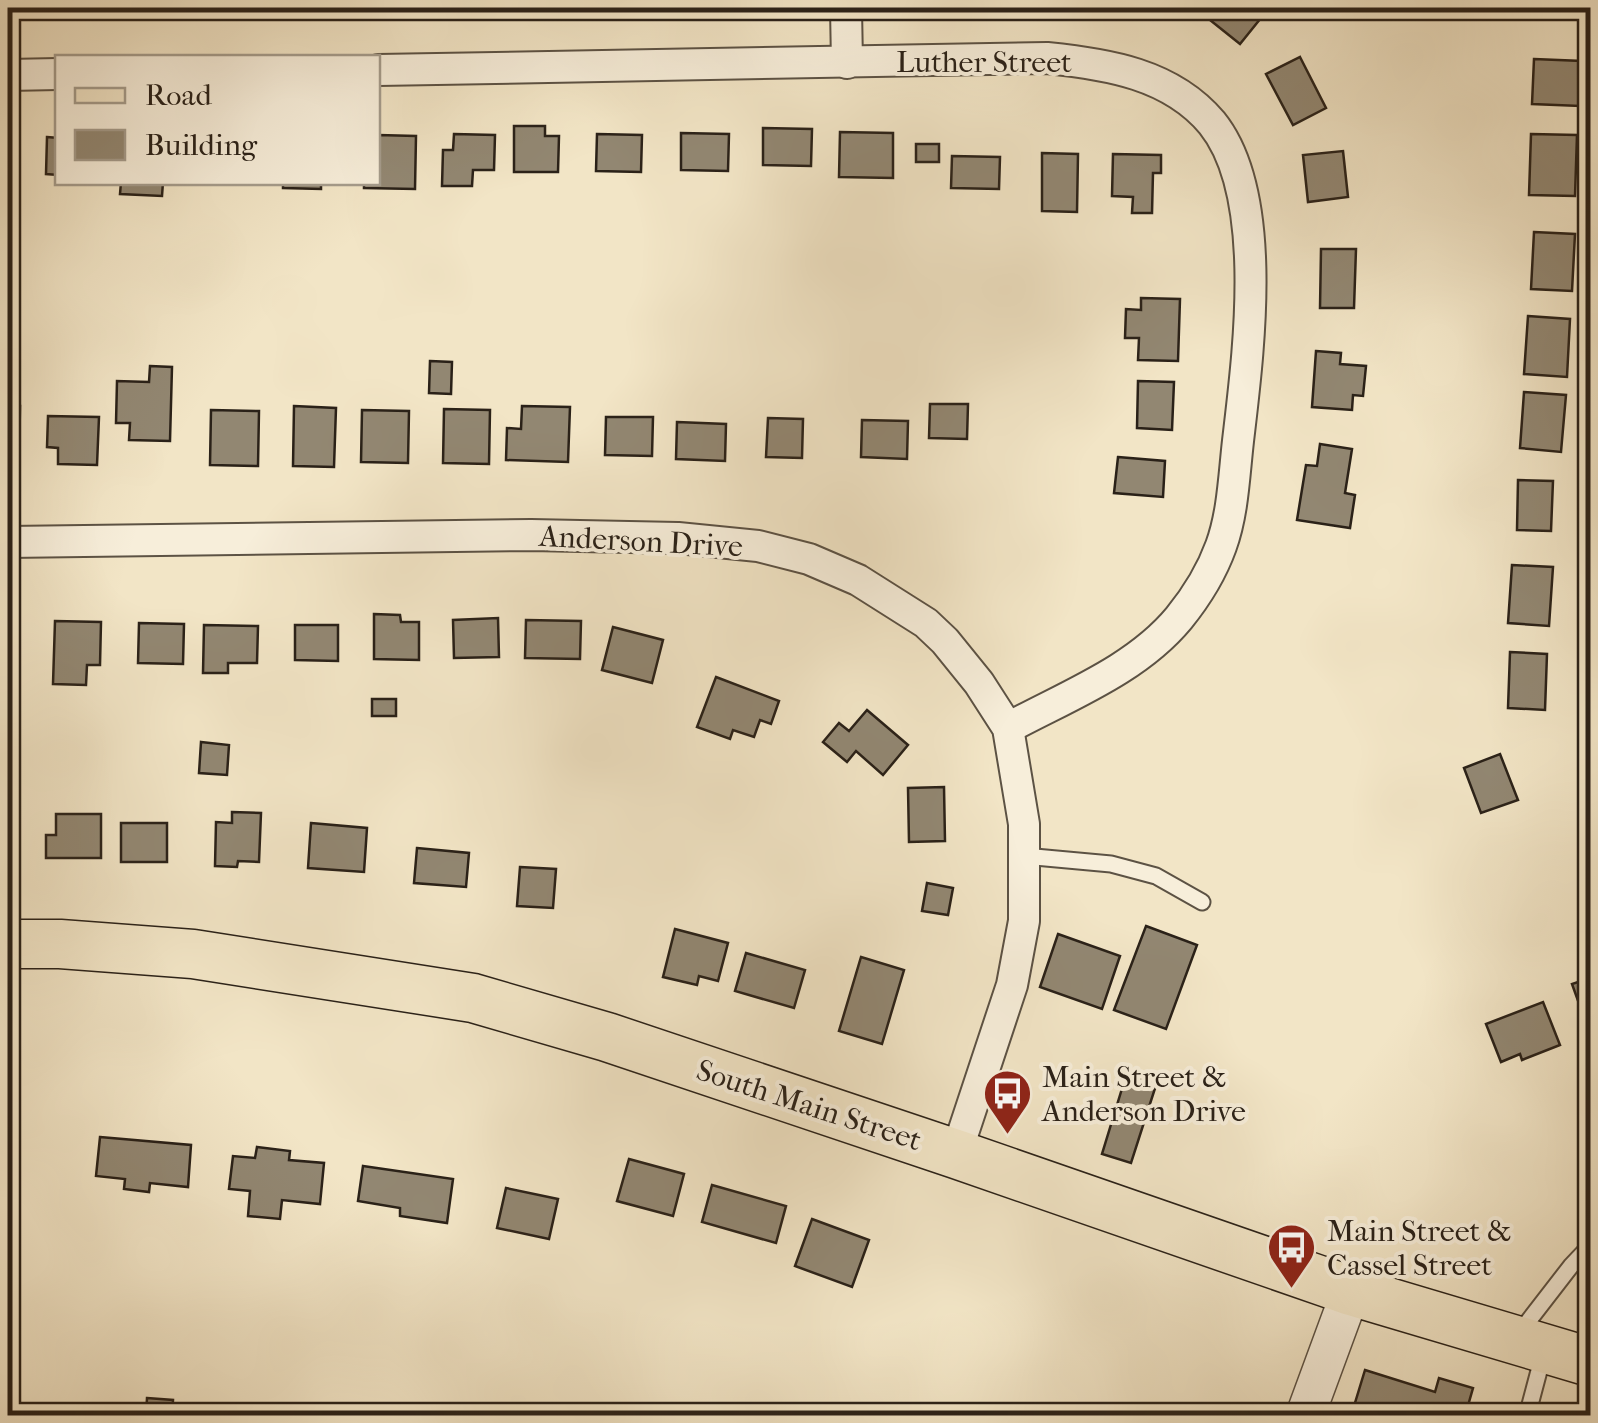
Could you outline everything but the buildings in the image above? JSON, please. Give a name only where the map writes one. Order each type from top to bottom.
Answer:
[{"type":"main road","name":"South Main Street","points":[[8,944],[194,954],[473,998],[607,1038],[956,1154],[1352,1291],[1590,1362]]},
{"type":"street","points":[[846,8],[847,64]]},
{"type":"street","name":"Luther Street","points":[[380,70],[1047,58],[1100,63],[1140,74],[1177,92],[1198,108],[1228,149],[1247,216],[1249,301],[1245,376],[1228,522],[1221,547],[1188,606],[1153,646],[1008,728]]},
{"type":"street","points":[[8,75],[55,74]]},
{"type":"street","name":"Anderson Drive","points":[[8,542],[531,535],[678,538],[758,546],[809,559],[858,580],[926,623],[979,683],[1008,728],[1024,824],[1024,921],[1012,986],[956,1154]]},
{"type":"street","points":[[1305,1416],[1352,1291]]},
{"type":"lane","points":[[1024,856],[1111,864],[1156,876],[1202,902]]},
{"type":"lane","points":[[1527,1416],[1530,1344],[1571,1266],[1590,1246]]},
{"type":"place","name":"Main Street & Anderson Drive","points":[[1007,1136]]},
{"type":"place","name":"Main Street & Cassel Street","points":[[1292,1290]]}]
